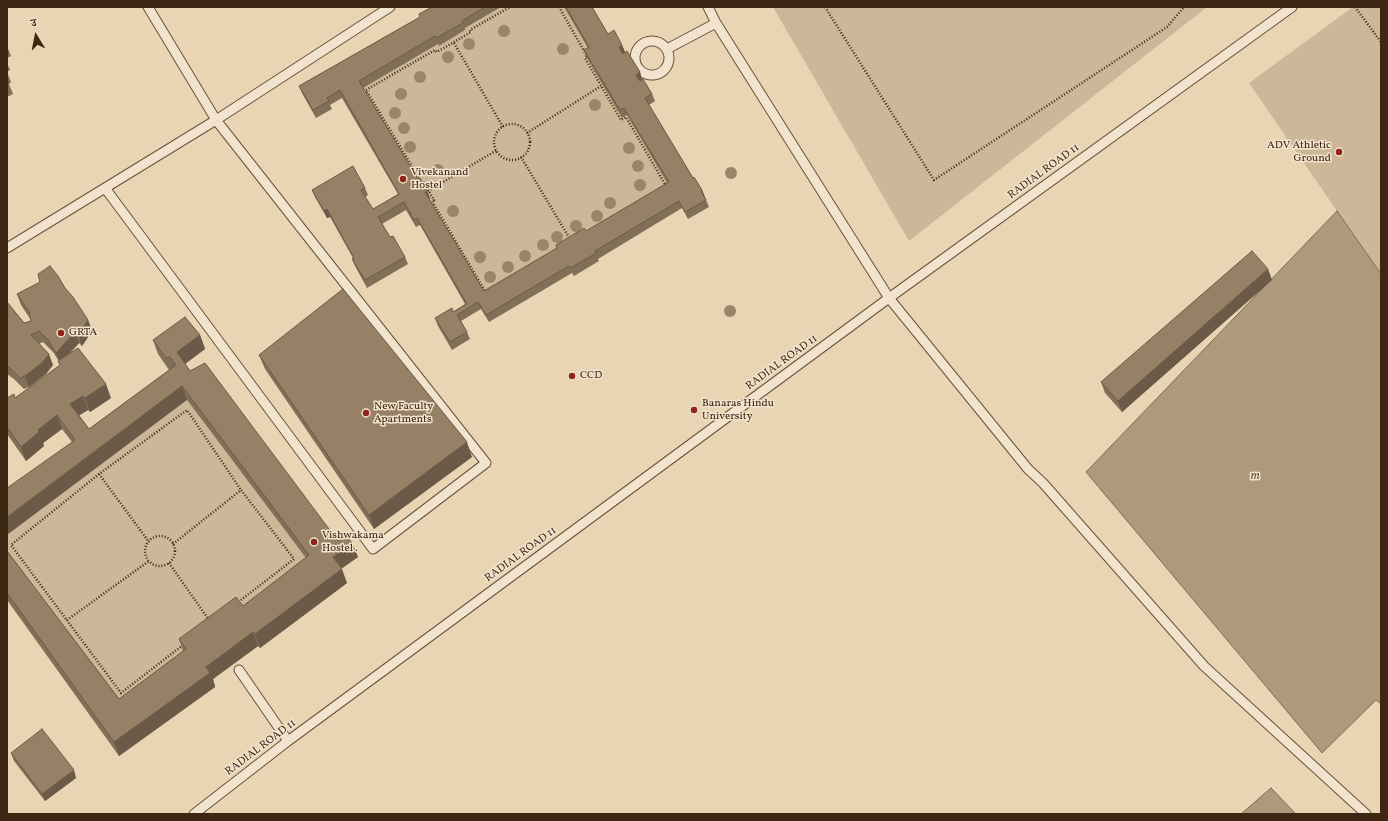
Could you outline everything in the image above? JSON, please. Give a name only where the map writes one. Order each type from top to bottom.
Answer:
[{"type":"lane","points":[[105,188],[373,549],[486,463],[216,120],[148,7]]},
{"type":"lane","points":[[7,248],[216,120],[390,7]]},
{"type":"lane","points":[[708,7],[716,23],[889,298],[1028,469],[1204,666],[1366,814]]},
{"type":"lane","name":"RADIAL ROAD 11","points":[[194,814],[288,741],[889,298],[1292,7]]},
{"type":"lane","points":[[667,49],[716,23]]},
{"type":"lane","points":[[240,670],[288,741]]},
{"type":"path","points":[[487,295],[432,201],[434,200],[423,182],[422,183],[366,90],[435,50],[437,52],[471,32],[470,30],[510,7]]},
{"type":"path","points":[[559,7],[587,56],[584,58],[621,120],[626,117],[668,189]]},
{"type":"path","points":[[825,7],[934,180],[1167,27],[1184,7]]},
{"type":"path","points":[[1355,7],[1381,42]]},
{"type":"path","points":[[454,42],[503,127]]},
{"type":"path","points":[[528,133],[601,86]]},
{"type":"path","points":[[512,124],[518,124],[528,133],[530,143],[525,154],[515,159],[503,157],[497,150],[494,143],[494,137],[497,132],[503,127],[512,124]]},
{"type":"path","points":[[428,191],[497,150]]},
{"type":"path","points":[[521,157],[572,242]]},
{"type":"path","points":[[187,641],[121,693],[11,545],[99,474],[187,410],[241,490],[294,559],[235,604]]},
{"type":"path","points":[[99,474],[149,542]]},
{"type":"path","points":[[173,544],[241,490]]},
{"type":"path","points":[[159,536],[169,540],[173,544],[175,550],[169,563],[162,566],[155,565],[149,561],[145,551],[149,542],[153,538],[159,536]]},
{"type":"path","points":[[67,620],[149,561]]},
{"type":"path","points":[[169,563],[212,623]]},
{"type":"shaded area","points":[[501,7],[564,7],[592,54],[587,58],[622,118],[627,115],[671,190],[486,298],[362,88],[465,30],[464,28]]},
{"type":"shaded area","points":[[773,7],[1207,7],[909,241]]},
{"type":"shaded area","name":"ADV Athletic Ground","points":[[1353,7],[1381,7],[1381,274],[1249,83]]},
{"type":"shaded area","points":[[187,400],[315,569],[124,713],[7,558],[7,535]]},
{"type":"water","name":"m","points":[[1337,211],[1381,274],[1381,704],[1376,700],[1322,753],[1086,472]]},
{"type":"water","points":[[1271,788],[1296,814],[1241,814]]},
{"type":"building","name":"Vivekanand Hostel","points":[[432,7],[485,7],[462,21],[463,23],[436,38],[435,36],[359,81],[418,179],[420,178],[427,191],[425,192],[484,291],[557,248],[556,245],[584,228],[586,231],[669,182],[624,108],[620,110],[584,50],[589,47],[566,7],[592,7],[608,34],[614,30],[622,45],[619,47],[623,54],[627,51],[640,72],[636,75],[640,81],[643,79],[652,94],[645,98],[693,178],[694,177],[702,190],[701,191],[706,200],[685,212],[679,201],[595,251],[596,253],[571,268],[569,266],[486,315],[478,302],[457,315],[467,332],[450,342],[435,318],[452,308],[453,312],[467,304],[417,218],[414,220],[404,202],[378,217],[390,237],[393,236],[405,257],[365,280],[352,259],[354,258],[327,209],[324,211],[312,190],[353,166],[365,188],[361,190],[373,209],[399,194],[340,90],[327,98],[329,101],[313,110],[299,86],[420,17],[419,14]]},
{"type":"building","points":[[1252,251],[1268,269],[1118,401],[1101,382]]},
{"type":"building","name":"GRTA","points":[[50,266],[88,320],[78,335],[75,332],[56,353],[49,341],[39,331],[31,335],[49,354],[42,363],[20,378],[7,366],[7,302],[24,323],[31,321],[29,312],[17,294],[40,282],[38,274]]},
{"type":"building","name":"New Faculty Apartments","points":[[343,289],[467,442],[369,515],[259,355]]},
{"type":"building","name":"Vishwakama Hostel .","points":[[185,317],[200,335],[177,352],[190,371],[205,363],[338,541],[346,535],[352,543],[333,557],[342,569],[255,634],[253,632],[206,667],[210,673],[114,742],[7,593],[7,551],[119,699],[186,649],[179,639],[236,597],[243,606],[309,555],[182,386],[7,517],[7,488],[75,440],[57,415],[38,430],[39,432],[21,447],[7,427],[7,398],[14,394],[15,398],[60,365],[58,361],[78,348],[106,384],[85,398],[83,396],[70,404],[89,429],[176,365],[170,357],[166,358],[153,340]]},
{"type":"building","points":[[42,729],[74,770],[42,794],[11,753]]},
{"type":"place","name":"ADV Athletic Ground","points":[[1339,152]]},
{"type":"place","name":"Vivekanand Hostel","points":[[403,179]]},
{"type":"place","name":"GRTA","points":[[61,333]]},
{"type":"place","name":"CCD","points":[[572,376]]},
{"type":"place","name":"Banaras Hindu University","points":[[694,410]]},
{"type":"place","name":"New Faculty Apartments","points":[[366,413]]},
{"type":"place","name":"Vishwakama Hostel .","points":[[314,542]]}]
